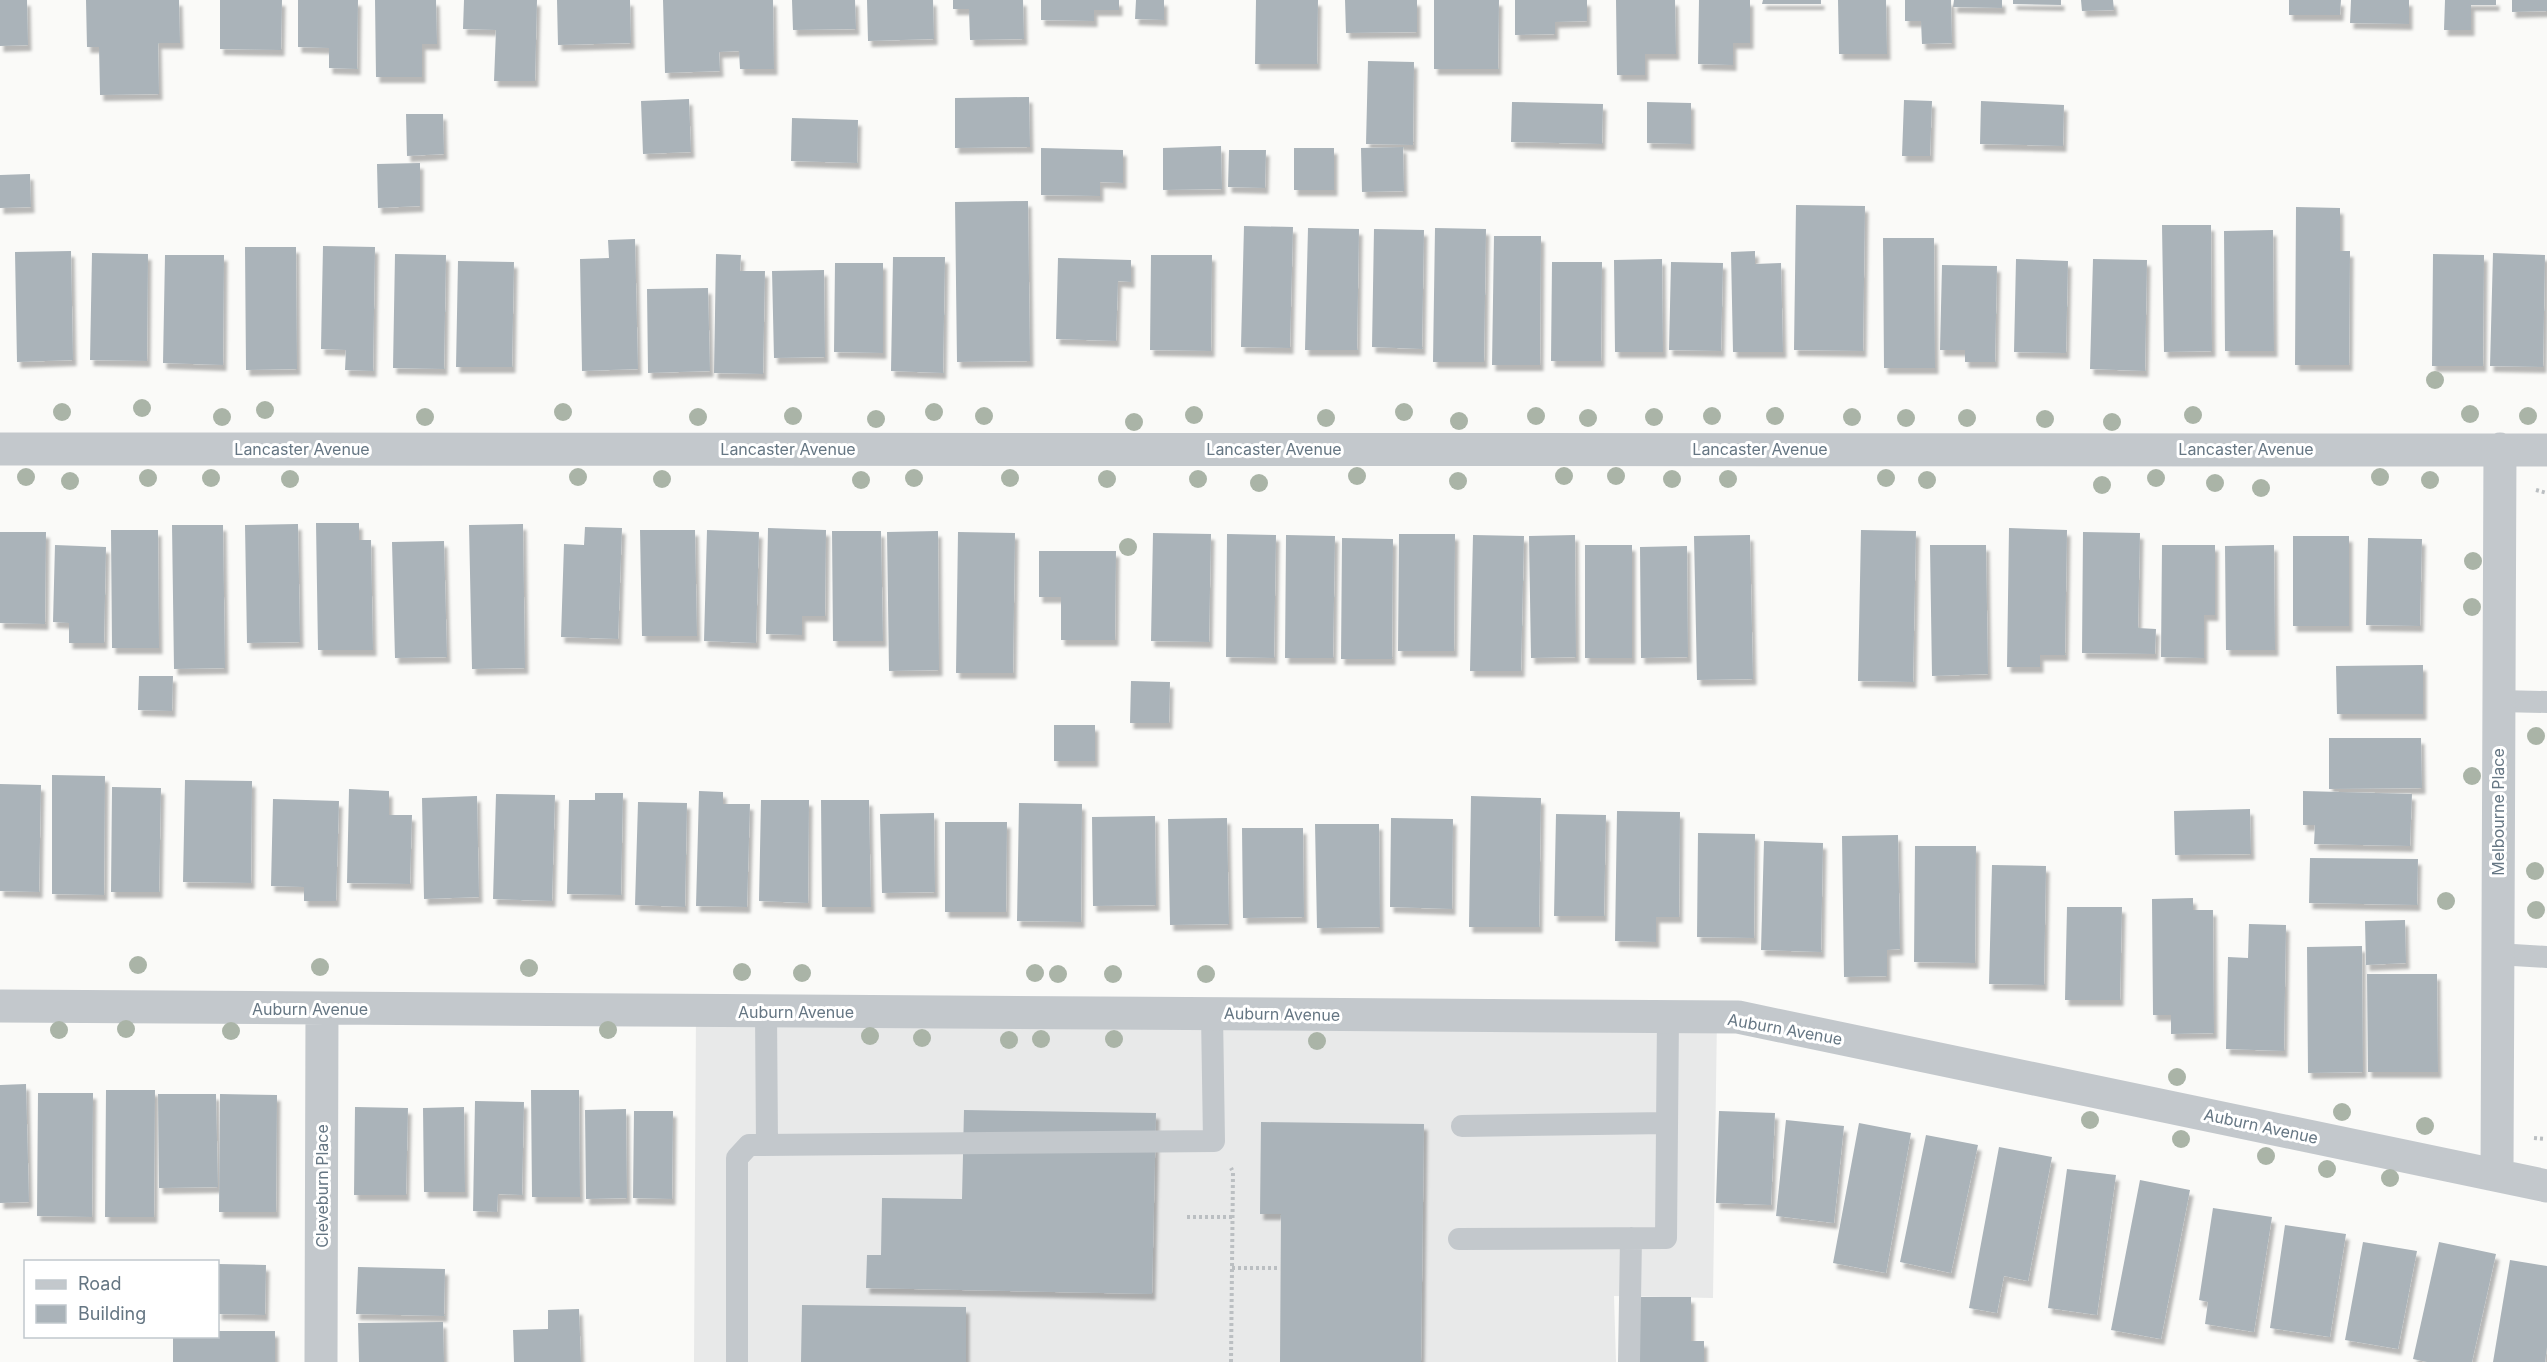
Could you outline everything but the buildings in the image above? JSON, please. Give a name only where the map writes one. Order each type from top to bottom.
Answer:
[{"type":"street","name":"Lancaster Avenue","points":[[0,449],[2547,450]]},
{"type":"street","name":"Melbourne Place","points":[[2497,1175],[2500,449]]},
{"type":"street","name":"Auburn Avenue","points":[[0,1006],[1738,1017],[2547,1186]]},
{"type":"street","name":"Cleveburn Place","points":[[321,1362],[322,1009]]},
{"type":"lane","points":[[2499,701],[2547,702]]},
{"type":"lane","points":[[2497,954],[2547,957]]},
{"type":"lane","points":[[766,1012],[767,1145]]},
{"type":"lane","points":[[737,1362],[737,1158],[749,1145],[1214,1141],[1212,1014]]},
{"type":"lane","points":[[1459,1239],[1666,1238],[1668,1017]]},
{"type":"lane","points":[[1462,1126],[1667,1123]]},
{"type":"lane","points":[[1629,1362],[1631,1238]]},
{"type":"path","points":[[2536,490],[2547,494]]},
{"type":"path","points":[[1231,1362],[1233,1172]]},
{"type":"path","points":[[1187,1217],[1233,1217]]},
{"type":"path","points":[[1232,1268],[1277,1268]]},
{"type":"shaded area","points":[[696,1011],[1717,1017],[1713,1298],[1614,1296],[1616,1362],[694,1362]]}]
